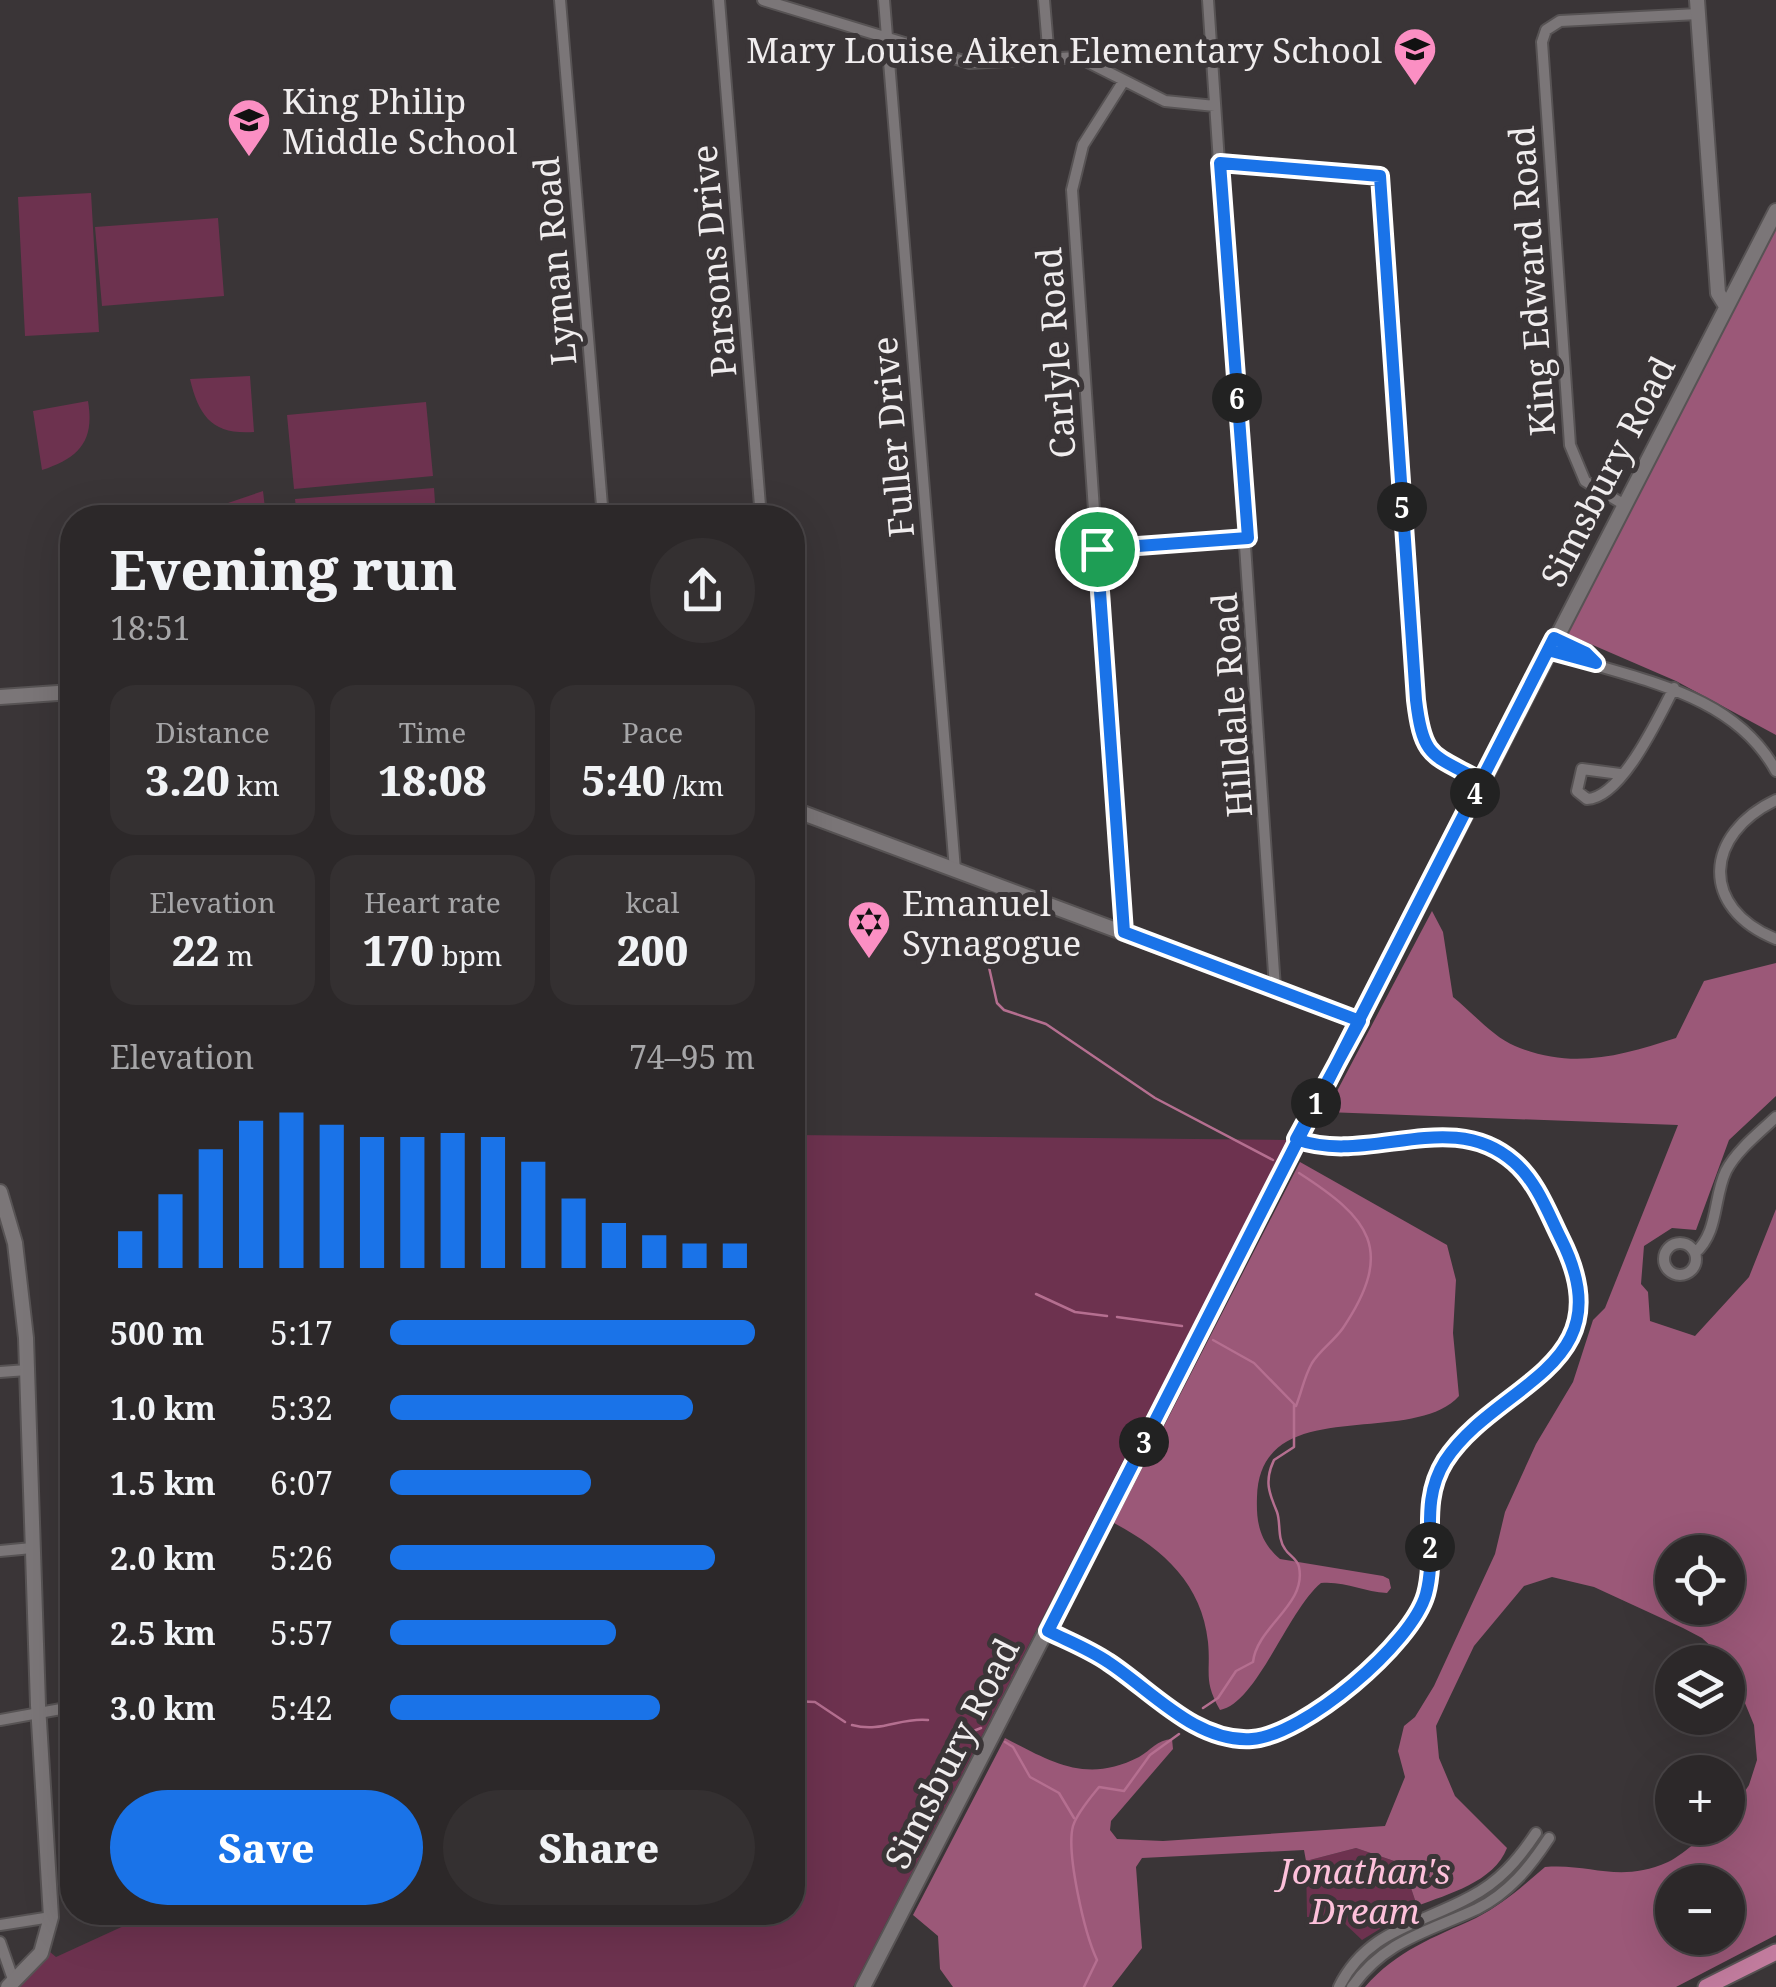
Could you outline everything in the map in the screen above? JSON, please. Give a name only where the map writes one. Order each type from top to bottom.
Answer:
[{"type":"main road","points":[[1697,7],[1718,292],[1726,306]]},
{"type":"main road","name":"Simsbury Road","points":[[863,1987],[1776,211]]},
{"type":"main road","points":[[0,697],[60,693]]},
{"type":"main road","points":[[805,814],[1360,1021]]},
{"type":"main road","points":[[1,1195],[21,1282],[38,1714],[51,1917],[41,1953],[11,1984]]},
{"type":"main road","points":[[1706,1987],[1776,1952]]},
{"type":"street","name":"Lyman Road","points":[[560,0],[602,505]]},
{"type":"street","name":"Parsons Drive","points":[[719,0],[761,505]]},
{"type":"street","points":[[764,0],[980,64],[1078,57],[1165,101],[1215,106]]},
{"type":"street","name":"Fuller Drive","points":[[884,0],[954,870]]},
{"type":"street","points":[[1044,0],[1049,59]]},
{"type":"street","name":"Hilldale Road","points":[[1208,0],[1276,988]]},
{"type":"street","name":"King Edward Road","points":[[1623,504],[1585,481],[1570,445],[1541,49],[1546,30],[1560,21],[1697,7]]},
{"type":"street","name":"Carlyle Road","points":[[1123,82],[1083,145],[1072,190],[1124,932]]},
{"type":"street","points":[[1220,163],[1380,176],[1418,720],[1426,749],[1481,781]]},
{"type":"street","points":[[1097,549],[1248,538]]},
{"type":"street","points":[[1551,644],[1674,688],[1720,713],[1753,742],[1776,772]]},
{"type":"street","points":[[1620,774],[1641,751],[1674,688]]},
{"type":"street","points":[[1776,800],[1737,826],[1725,844],[1720,866],[1722,890],[1730,911],[1756,931],[1776,939]]},
{"type":"street","points":[[1695,1254],[1707,1240],[1724,1174],[1736,1156],[1776,1117]]},
{"type":"street","points":[[1048,1631],[1096,1654],[1182,1717],[1216,1734],[1254,1739],[1295,1727],[1412,1624],[1428,1584],[1428,1515],[1446,1460],[1552,1367],[1567,1344],[1577,1301],[1574,1270],[1536,1190],[1509,1158],[1482,1143],[1449,1136],[1342,1150],[1296,1139]]},
{"type":"street","points":[[0,1372],[27,1370]]},
{"type":"street","points":[[0,1550],[32,1548]]},
{"type":"street","points":[[0,1720],[60,1710]]},
{"type":"street","points":[[1339,1987],[1352,1962],[1370,1946],[1399,1926],[1457,1904],[1492,1884],[1536,1833]]},
{"type":"street","points":[[1352,1987],[1396,1943],[1495,1898],[1528,1870],[1549,1838]]},
{"type":"street","points":[[0,1925],[51,1917]]},
{"type":"street","points":[[0,1942],[11,1984]]},
{"type":"green space","points":[[91,193],[99,332],[25,336],[18,197]]},
{"type":"green space","points":[[218,218],[224,296],[102,306],[95,227]]},
{"type":"green space","points":[[250,376],[254,432],[228,430],[210,421],[198,404],[190,379]]},
{"type":"green space","points":[[88,401],[89,427],[81,446],[65,460],[42,470],[33,411]]},
{"type":"green space","points":[[426,402],[433,476],[294,489],[287,415]]},
{"type":"green space","points":[[434,488],[435,505],[296,505],[295,499]]},
{"type":"green space","points":[[263,491],[265,505],[228,503]]},
{"type":"green space","points":[[805,1135],[1288,1140],[853,1987],[18,1987],[50,1952],[56,1957],[126,1925],[805,1925]]},
{"type":"green space","name":"Jonathan's Dream","points":[[1356,1848],[1403,1864],[1417,1906],[1362,1940],[1341,1920],[1307,1917],[1306,1861]]},
{"type":"shaded area","points":[[1776,229],[1776,735],[1676,681],[1565,633]]},
{"type":"shaded area","points":[[1432,911],[1443,932],[1453,997],[1507,1042],[1556,1057],[1615,1055],[1676,1038],[1704,981],[1776,963],[1776,1096],[1729,1140],[1696,1230],[1672,1228],[1644,1246],[1641,1284],[1648,1292],[1650,1321],[1695,1336],[1749,1277],[1776,1209],[1776,1935],[1745,1951],[1745,1865],[1659,1865],[1693,1845],[1745,1845],[1745,1791],[1757,1760],[1754,1725],[1745,1703],[1745,1645],[1710,1645],[1676,1625],[1745,1625],[1745,1535],[1655,1535],[1655,1615],[1594,1587],[1552,1577],[1524,1586],[1474,1646],[1436,1726],[1439,1758],[1455,1796],[1507,1848],[1501,1860],[1481,1878],[1417,1906],[1403,1864],[1356,1848],[1306,1861],[1304,1850],[1142,1858],[1136,1867],[1142,1948],[1112,1987],[953,1987],[940,1969],[938,1936],[913,1915],[1005,1738],[1054,1762],[1086,1769],[1120,1765],[1172,1739],[1173,1749],[1111,1821],[1110,1830],[1117,1839],[1163,1841],[1385,1826],[1405,1777],[1398,1751],[1404,1726],[1415,1717],[1434,1686],[1495,1554],[1505,1512],[1536,1444],[1573,1382],[1593,1320],[1605,1308],[1678,1125],[1326,1112]]},
{"type":"shaded area","points":[[1300,1162],[1447,1245],[1456,1280],[1453,1333],[1459,1396],[1437,1411],[1408,1419],[1310,1432],[1283,1444],[1265,1464],[1257,1515],[1273,1553],[1280,1559],[1383,1576],[1389,1579],[1391,1588],[1387,1593],[1321,1583],[1296,1613],[1247,1691],[1234,1704],[1220,1710],[1210,1684],[1204,1621],[1189,1586],[1149,1544],[1114,1523]]},
{"type":"shaded area","points":[[1655,1866],[1655,1955],[1738,1955],[1676,1987],[1365,1987],[1403,1954],[1486,1913],[1545,1867],[1619,1872]]},
{"type":"waterway","points":[[984,945],[997,1003],[1004,1010],[1046,1024],[1155,1098],[1273,1160]]},
{"type":"waterway","points":[[1296,1406],[1312,1363],[1343,1328],[1359,1301],[1371,1256],[1358,1221],[1299,1173]]},
{"type":"waterway","points":[[1036,1294],[1075,1312],[1107,1316]]},
{"type":"waterway","points":[[1117,1317],[1182,1326]]},
{"type":"waterway","points":[[1203,1708],[1218,1698],[1236,1671],[1253,1662],[1256,1649],[1296,1593],[1299,1581],[1298,1564],[1281,1540],[1268,1481],[1274,1460],[1294,1447],[1294,1404],[1254,1363],[1213,1340]]},
{"type":"waterway","points":[[805,1702],[815,1702],[845,1722]]},
{"type":"waterway","points":[[852,1725],[873,1727],[928,1720]]},
{"type":"waterway","points":[[961,1736],[981,1728]]},
{"type":"waterway","points":[[1084,1987],[1097,1960],[1078,1892],[1072,1854],[1073,1826],[1099,1787],[1124,1791],[1150,1755],[1179,1734]]},
{"type":"waterway","points":[[1005,1742],[1013,1747],[1030,1777],[1059,1793],[1074,1818]]},
{"type":"place","name":"Mary Louise Aiken Elementary School","points":[[1415,87]]},
{"type":"place","name":"King Philip Middle School","points":[[249,158]]},
{"type":"place","name":"Emanuel Synagogue","points":[[869,960]]},
{"type":"route","points":[[1097,549],[1124,932],[1360,1021],[1296,1139],[1342,1150],[1449,1136],[1496,1149],[1518,1166],[1536,1190],[1571,1259],[1577,1286],[1575,1317],[1561,1356],[1446,1460],[1434,1485],[1428,1515],[1428,1584],[1412,1624],[1306,1720],[1254,1739],[1216,1734],[1192,1724],[1096,1654],[1048,1631],[1296,1139],[1360,1021],[1548,650],[1584,663],[1596,663],[1586,653],[1554,638],[1481,781],[1436,757],[1423,743],[1416,700],[1380,176],[1220,163],[1248,538],[1097,549]]}]
